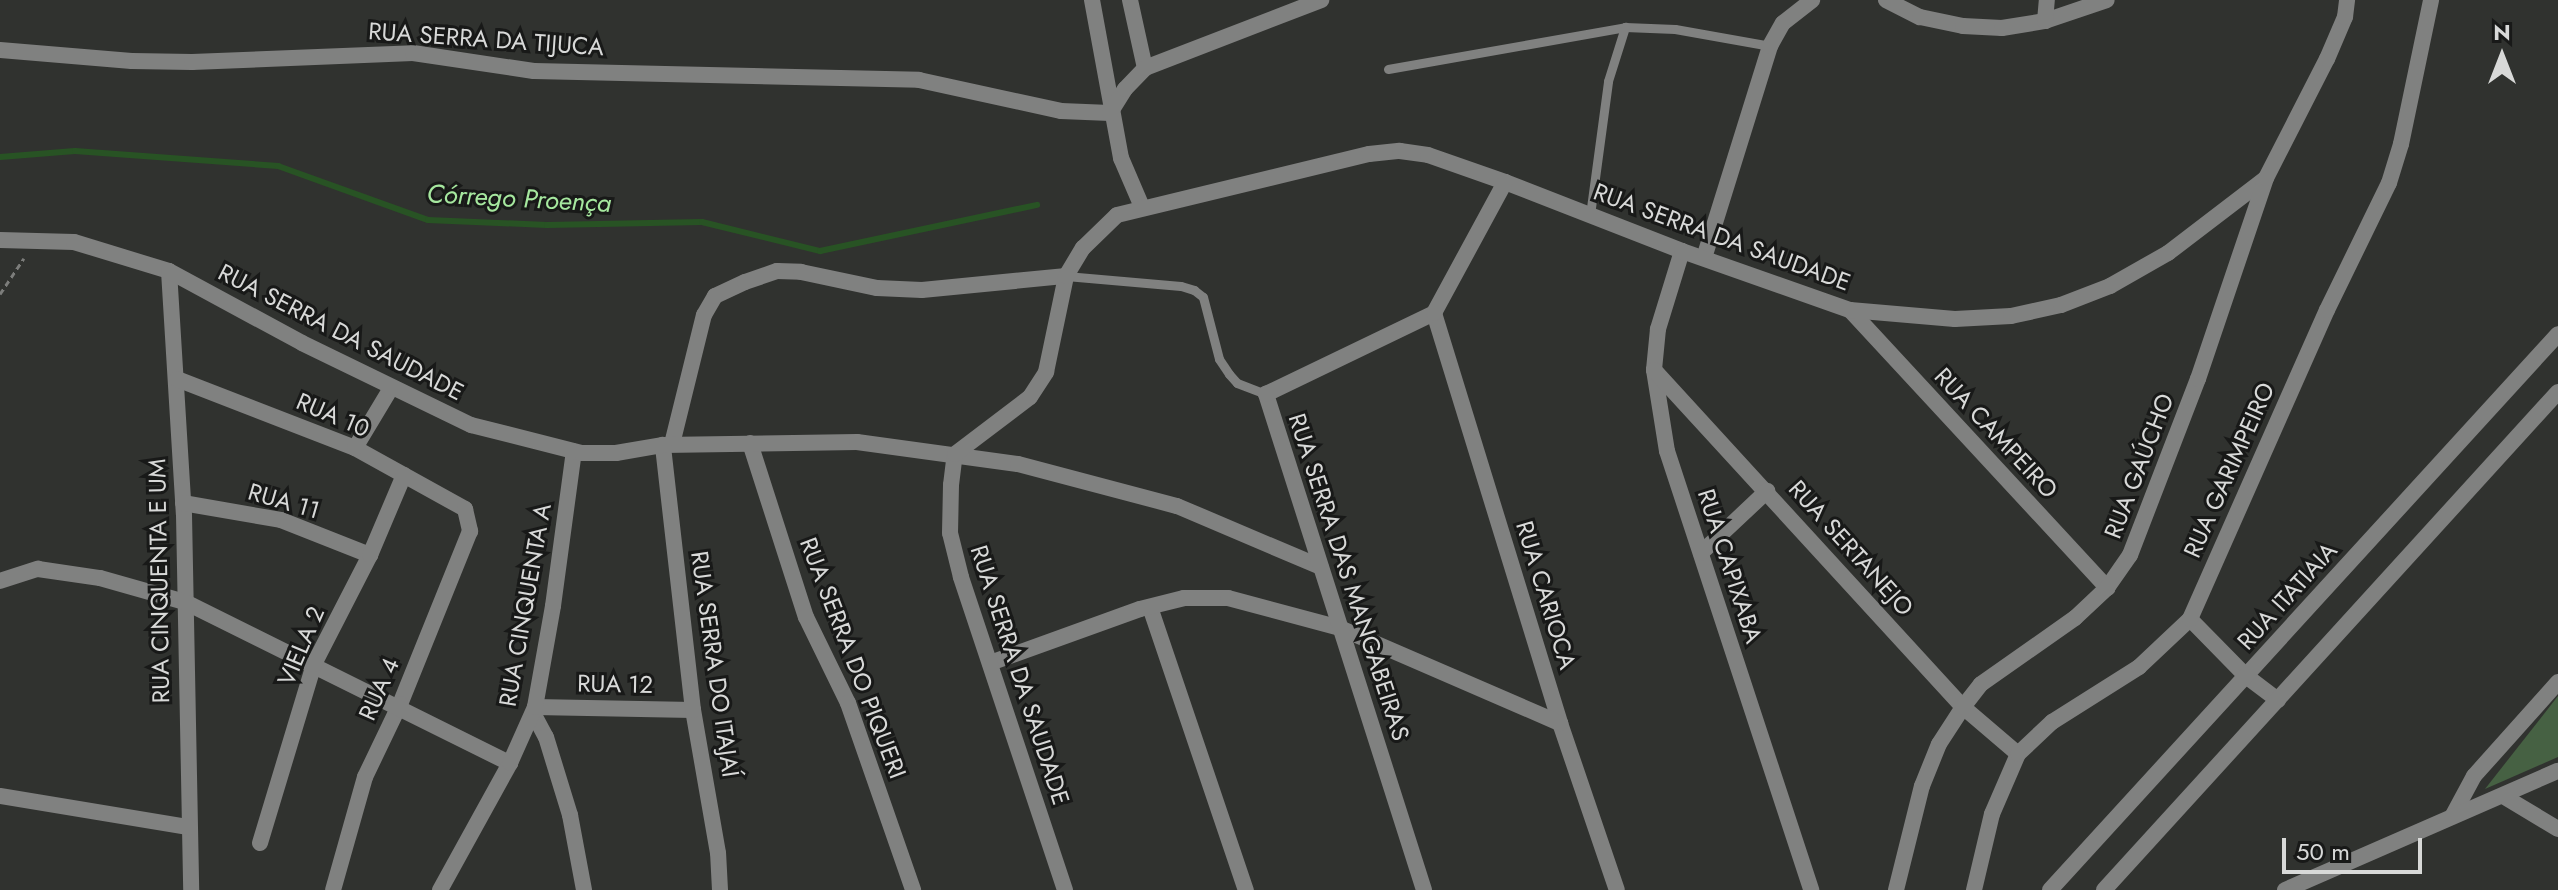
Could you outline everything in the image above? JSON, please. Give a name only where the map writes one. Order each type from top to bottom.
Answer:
[{"type":"street","points":[[955,454],[974,436],[1013,412],[1038,385],[1046,372],[1066,276],[1083,248],[1117,215],[1142,207],[1121,158],[1110,113],[1092,0]]},
{"type":"street","points":[[1130,0],[1145,68]]},
{"type":"street","points":[[1110,113],[1125,89],[1145,68],[1321,0]]},
{"type":"street","points":[[1704,258],[1770,46],[1783,23],[1798,8],[1812,0]]},
{"type":"street","points":[[1886,0],[1920,17],[1963,26],[2002,28],[2045,21],[2107,0]]},
{"type":"street","points":[[2045,21],[2047,0]]},
{"type":"street","name":"RUA GAÚCHO","points":[[1896,890],[1922,786],[1939,744],[1963,707],[1981,684],[2075,618],[2107,588],[2130,555],[2193,394],[2266,178],[2327,59],[2345,17],[2347,0]]},
{"type":"street","name":"RUA GARIMPEIRO","points":[[1974,890],[1992,814],[2018,754],[2052,722],[2139,667],[2190,619],[2327,310],[2389,183],[2401,144],[2431,0]]},
{"type":"street","name":"RUA SERRA DA TIJUCA","points":[[0,50],[132,61],[192,62],[413,53],[534,71],[919,80],[1061,111],[1110,113]]},
{"type":"street","name":"RUA SERRA DA SAUDADE","points":[[1142,207],[1369,154],[1400,151],[1428,155],[1505,182],[1682,251],[1850,310],[1955,319],[2011,316],[2061,305],[2110,286],[2168,253],[2266,178]]},
{"type":"street","points":[[1266,394],[1434,313],[1505,182]]},
{"type":"street","name":"RUA SERRA DA SAUDADE","points":[[0,240],[74,242],[169,271],[391,388],[471,425],[574,451],[616,453],[668,444],[857,442],[955,454],[1018,464],[1177,506],[1321,567]]},
{"type":"street","name":"RUA CAPIXABA","points":[[1682,251],[1658,329],[1654,370],[1667,451],[1811,890]]},
{"type":"street","name":"RUA CINQUENTA E UM","points":[[169,271],[183,503],[191,890]]},
{"type":"street","points":[[668,444],[704,315],[715,296],[745,282],[777,271],[801,272],[877,288],[922,290],[1066,276]]},
{"type":"street","name":"RUA CAMPEIRO","points":[[1850,310],[2107,588]]},
{"type":"street","name":"RUA CARIOCA","points":[[1434,313],[1560,723],[1617,890]]},
{"type":"street","name":"RUA ITATIAIA","points":[[2050,890],[2558,334]]},
{"type":"street","name":"RUA SERTANEJO","points":[[1654,370],[1963,707],[2018,754]]},
{"type":"street","name":"RUA 10","points":[[177,379],[355,448],[465,509]]},
{"type":"street","points":[[355,448],[391,388]]},
{"type":"street","points":[[2104,890],[2558,392]]},
{"type":"street","name":"RUA SERRA DAS MANGABEIRAS","points":[[1266,394],[1424,890]]},
{"type":"street","name":"RUA SERRA DO PIQUERI","points":[[750,443],[806,617],[848,703],[913,890]]},
{"type":"street","name":"RUA SERRA DO ITAJAÍ","points":[[668,444],[693,710],[718,853],[720,890]]},
{"type":"street","name":"RUA CINQUENTA A","points":[[440,890],[510,763],[534,710],[574,451]]},
{"type":"street","name":"RUA SERRA DA SAUDADE","points":[[955,454],[950,533],[1065,890]]},
{"type":"street","name":"VIELA 2","points":[[260,843],[314,664],[370,555],[404,475]]},
{"type":"street","points":[[1701,553],[1767,491]]},
{"type":"street","name":"RUA 11","points":[[183,503],[281,520],[370,555]]},
{"type":"street","name":"RUA 4","points":[[333,890],[365,777],[397,710],[470,531],[465,509]]},
{"type":"street","points":[[0,581],[38,569],[100,578],[185,602],[314,664],[397,710],[510,763]]},
{"type":"street","points":[[990,663],[1150,607],[1184,598],[1228,598],[1340,628],[1560,723]]},
{"type":"street","points":[[1150,607],[1246,890]]},
{"type":"street","points":[[2190,619],[2246,676],[2278,700]]},
{"type":"street","points":[[2453,815],[2474,776],[2558,682]]},
{"type":"street","points":[[534,710],[546,737],[570,815],[584,890]]},
{"type":"street","name":"RUA 12","points":[[534,710],[693,710]]},
{"type":"street","points":[[2285,890],[2558,771]]},
{"type":"street","points":[[0,796],[188,827]]},
{"type":"street","points":[[2503,796],[2558,829]]},
{"type":"lane","points":[[1388,69],[1625,27],[1675,29],[1770,46]]},
{"type":"lane","points":[[1590,215],[1608,81],[1625,27]]},
{"type":"lane","name":"RUA SERRA DAS MANGABEIRAS","points":[[1066,276],[1181,286],[1194,290],[1203,297],[1219,359],[1229,374],[1237,383],[1266,394]]},
{"type":"path","points":[[0,294],[12,281],[34,239]]},
{"type":"green space","points":[[2558,696],[2558,757],[2485,789]]},
{"type":"waterway","name":"Córrego Proença","points":[[0,157],[75,151],[278,166],[428,220],[547,225],[702,222],[820,251],[1037,205]]}]
